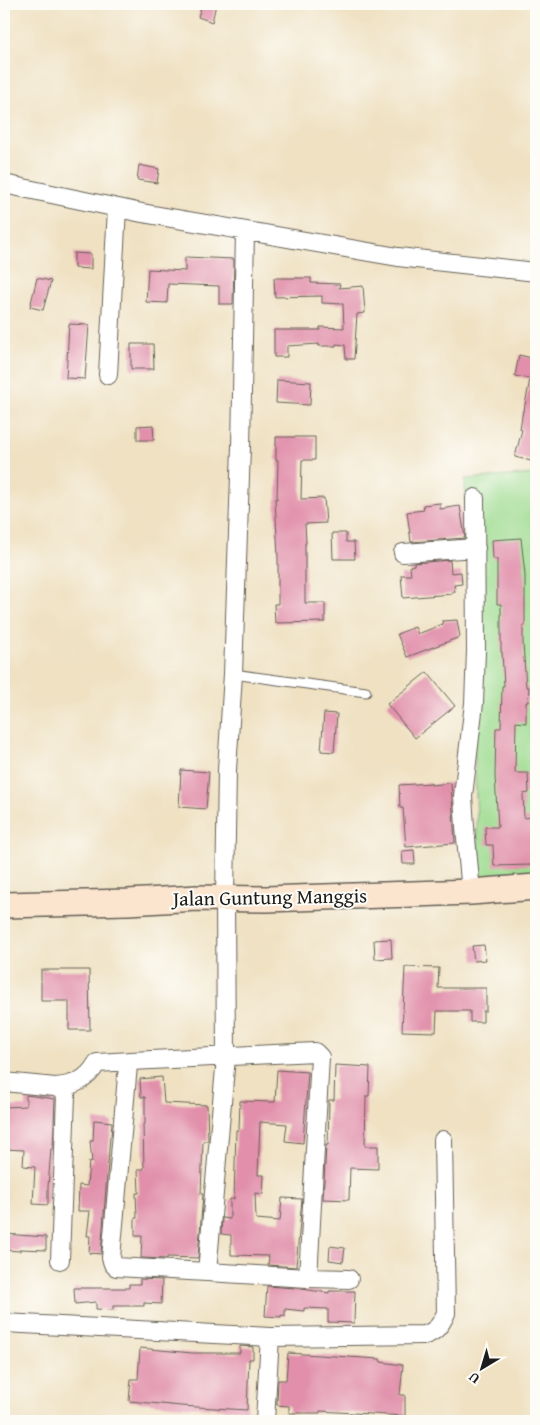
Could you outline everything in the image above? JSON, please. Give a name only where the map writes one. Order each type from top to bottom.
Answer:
[{"type":"street","points":[[4,184],[117,208],[398,257],[536,272]]},
{"type":"street","points":[[108,375],[117,208]]},
{"type":"street","points":[[207,1272],[226,1057],[227,770],[233,674],[241,448],[245,231]]},
{"type":"street","points":[[471,892],[463,796],[474,703],[476,650],[475,498]]},
{"type":"street","points":[[403,553],[476,548]]},
{"type":"street","name":"Jalan Guntung Manggis","points":[[4,919],[226,906],[266,899],[471,892],[536,887]]},
{"type":"street","name":"Jalan Guntung Manggis","points":[[4,905],[128,902],[226,906],[445,908],[536,901]]},
{"type":"street","points":[[4,1082],[55,1087],[69,1086],[83,1080],[97,1063],[316,1052],[320,1056],[308,1278]]},
{"type":"street","points":[[131,1061],[127,1066],[111,1258],[113,1264],[116,1267],[348,1279]]},
{"type":"street","points":[[55,1087],[62,1090],[66,1095],[60,1260]]},
{"type":"street","points":[[4,1323],[270,1337],[425,1336],[434,1332],[441,1324],[446,1313],[443,1140]]},
{"type":"street","points":[[265,1421],[270,1337]]},
{"type":"lane","points":[[233,674],[366,692]]},
{"type":"green space","points":[[536,474],[536,872],[479,879],[465,479]]},
{"type":"building","points":[[202,4],[216,4],[212,22],[198,17]]},
{"type":"building","points":[[139,165],[159,169],[157,183],[137,180]]},
{"type":"building","points":[[74,253],[91,254],[91,269],[74,268]]},
{"type":"building","points":[[185,257],[234,259],[233,304],[219,304],[219,286],[168,284],[167,303],[146,302],[148,269],[185,271]]},
{"type":"building","points":[[37,278],[51,281],[43,310],[30,307]]},
{"type":"building","points":[[274,278],[311,278],[311,283],[340,284],[339,288],[363,286],[365,313],[357,314],[354,359],[346,359],[345,345],[336,344],[336,346],[319,346],[319,344],[287,346],[287,357],[274,357],[274,330],[320,330],[320,327],[344,328],[343,304],[322,303],[322,296],[275,297]]},
{"type":"building","points":[[69,324],[89,325],[85,379],[66,378]]},
{"type":"building","points":[[131,344],[153,344],[154,369],[131,369]]},
{"type":"building","points":[[519,355],[536,359],[536,440],[531,461],[515,457],[522,430],[520,429],[530,379],[515,376]]},
{"type":"building","points":[[277,380],[311,382],[310,405],[276,403]]},
{"type":"building","points":[[153,425],[154,440],[137,440],[137,426]]},
{"type":"building","points":[[276,437],[315,437],[315,460],[302,460],[301,499],[324,498],[326,523],[305,524],[305,603],[325,603],[325,622],[275,623],[274,604],[278,604],[275,499],[277,499],[278,460],[276,460]]},
{"type":"building","points":[[440,503],[440,509],[460,506],[465,538],[411,542],[407,512],[424,510],[423,505]]},
{"type":"building","points":[[332,533],[346,533],[346,542],[354,542],[355,559],[333,559]]},
{"type":"building","points":[[521,538],[525,575],[523,643],[526,687],[529,687],[528,702],[526,702],[526,723],[516,722],[515,773],[528,773],[529,793],[523,794],[524,818],[533,817],[532,865],[494,866],[493,845],[486,845],[485,827],[498,827],[495,776],[496,728],[501,728],[502,686],[504,686],[501,652],[501,604],[497,604],[497,559],[493,559],[492,540]]},
{"type":"building","points":[[450,560],[451,573],[461,572],[462,584],[454,585],[455,592],[452,592],[452,594],[403,598],[401,575],[411,575],[410,566],[414,565],[414,563]]},
{"type":"building","points":[[457,620],[460,637],[407,657],[397,634],[415,627],[418,634],[443,624],[442,621]]},
{"type":"building","points":[[427,672],[455,706],[415,738],[387,704]]},
{"type":"building","points":[[324,713],[337,714],[334,752],[321,751]]},
{"type":"building","points":[[181,770],[209,772],[206,809],[179,807]]},
{"type":"building","points":[[431,783],[431,785],[451,783],[455,843],[406,847],[403,808],[400,808],[399,785]]},
{"type":"building","points":[[414,850],[415,864],[403,864],[402,851]]},
{"type":"building","points":[[391,939],[392,958],[375,959],[374,940]]},
{"type":"building","points":[[484,945],[486,960],[474,961],[472,946]]},
{"type":"building","points":[[405,967],[439,968],[438,988],[486,988],[486,1011],[483,1011],[483,1022],[470,1022],[470,1011],[437,1011],[436,1032],[402,1031]]},
{"type":"building","points":[[41,970],[89,970],[90,1030],[69,1030],[69,1001],[41,1001]]},
{"type":"building","points":[[335,1065],[370,1067],[369,1096],[366,1096],[365,1146],[378,1146],[378,1169],[350,1168],[349,1200],[323,1199],[326,1145],[328,1145],[329,1100],[334,1100]]},
{"type":"building","points":[[277,1070],[308,1072],[303,1143],[285,1141],[287,1124],[260,1122],[258,1175],[264,1175],[263,1194],[255,1193],[256,1219],[280,1221],[282,1198],[302,1199],[296,1267],[268,1265],[269,1256],[231,1255],[231,1235],[221,1234],[222,1218],[230,1219],[230,1199],[234,1199],[236,1130],[239,1130],[240,1101],[275,1102]]},
{"type":"building","points":[[162,1077],[164,1103],[207,1105],[208,1141],[203,1141],[201,1194],[203,1194],[198,1258],[141,1258],[142,1236],[135,1236],[135,1218],[137,1218],[136,1193],[139,1193],[138,1169],[144,1169],[143,1124],[145,1124],[145,1097],[141,1097],[140,1079]]},
{"type":"building","points":[[26,1095],[55,1099],[48,1205],[33,1204],[35,1167],[23,1166],[24,1150],[4,1149],[4,1107],[26,1106]]},
{"type":"building","points":[[94,1120],[112,1122],[101,1254],[89,1253],[90,1236],[87,1236],[90,1211],[78,1211],[79,1185],[87,1186],[89,1161],[92,1162],[90,1141],[93,1141]]},
{"type":"building","points":[[4,1234],[46,1237],[46,1250],[4,1250]]},
{"type":"building","points":[[330,1246],[345,1248],[343,1262],[329,1260]]},
{"type":"building","points":[[140,1279],[162,1280],[161,1304],[144,1303],[144,1306],[113,1306],[113,1310],[96,1309],[96,1302],[75,1304],[74,1288],[129,1288],[129,1284],[140,1284]]},
{"type":"building","points":[[267,1286],[329,1293],[329,1291],[355,1291],[354,1323],[328,1322],[328,1309],[304,1308],[304,1311],[285,1309],[285,1316],[265,1316]]},
{"type":"building","points":[[240,1346],[253,1347],[253,1359],[249,1359],[247,1410],[129,1401],[131,1379],[138,1379],[140,1348],[192,1353],[240,1353]]},
{"type":"building","points":[[288,1353],[380,1359],[381,1362],[403,1365],[400,1395],[405,1395],[405,1416],[320,1411],[320,1413],[289,1413],[289,1406],[277,1405],[278,1380],[286,1380]]}]
